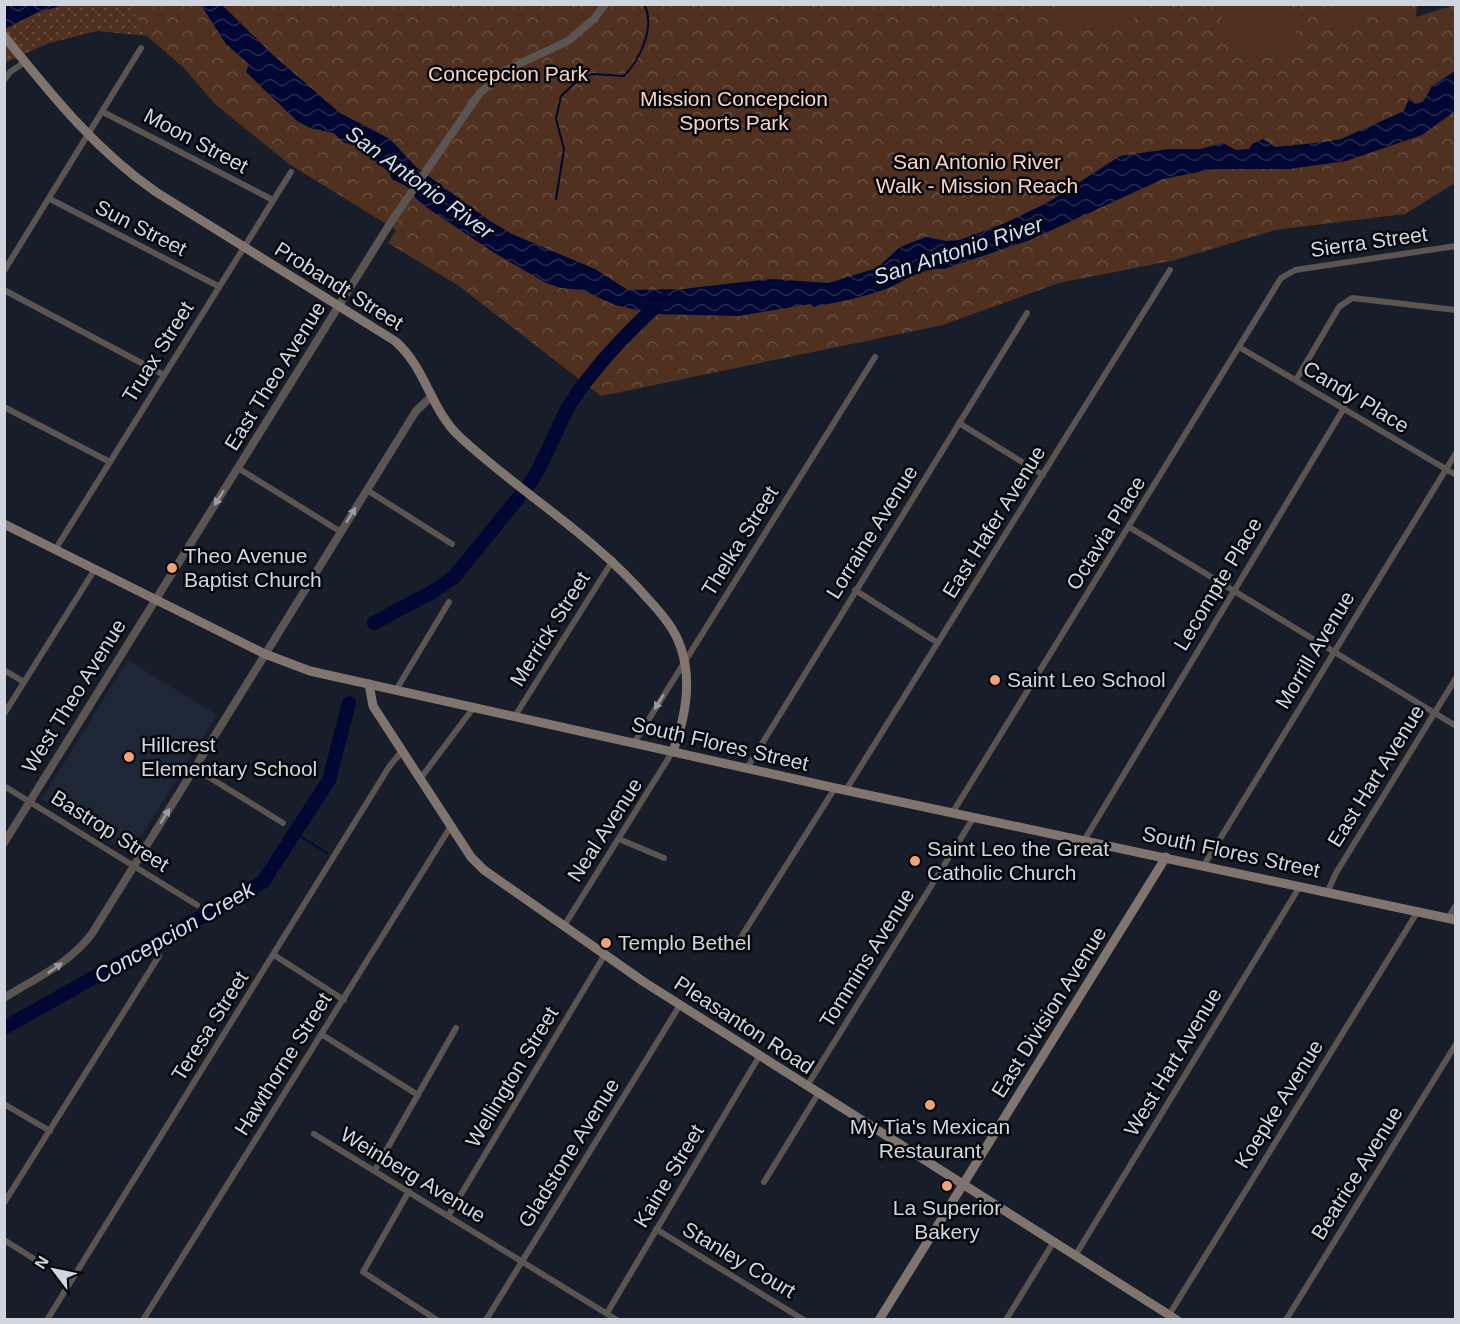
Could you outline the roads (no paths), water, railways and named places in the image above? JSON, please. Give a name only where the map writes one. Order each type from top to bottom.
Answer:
[{"type":"main road","name":"Probandt Street","points":[[4,36],[88,137],[149,188],[395,341],[407,351],[420,370],[444,420],[462,439],[614,560],[663,616],[678,639],[684,661],[685,703],[673,751]]},
{"type":"main road","name":"South Flores Street","points":[[4,524],[266,654],[310,671],[835,788],[1085,839],[1451,919]]},
{"type":"main road","name":"Pleasanton Road","points":[[369,684],[373,706],[478,865],[604,956],[962,1186],[1173,1317]]},
{"type":"main road","name":"East Division Avenue","points":[[879,1320],[1166,857]]},
{"type":"street","name":"East Theo Avenue","points":[[156,600],[391,222],[478,94],[495,77],[515,65],[568,41],[594,20],[605,4]]},
{"type":"street","points":[[4,271],[141,48]]},
{"type":"street","points":[[4,80],[23,60]]},
{"type":"street","name":"Moon Street","points":[[103,111],[273,200]]},
{"type":"street","name":"Truax Street","points":[[55,550],[291,172]]},
{"type":"street","name":"Sun Street","points":[[50,199],[218,286]]},
{"type":"street","name":"Sierra Street","points":[[1288,272],[1455,246]]},
{"type":"street","name":"East Hafer Avenue","points":[[846,790],[1170,270]]},
{"type":"street","name":"Octavia Place","points":[[953,812],[1239,346],[1281,279],[1288,272]]},
{"type":"street","points":[[4,290],[164,375]]},
{"type":"street","points":[[1296,380],[1339,307],[1347,300],[1352,298],[1455,310]]},
{"type":"street","name":"Lorraine Avenue","points":[[747,768],[1027,314]]},
{"type":"street","name":"Candy Place","points":[[1239,346],[1455,475]]},
{"type":"street","name":"Thelka Street","points":[[634,743],[875,357]]},
{"type":"street","points":[[4,998],[54,970],[77,952],[93,932],[416,411],[432,396]]},
{"type":"street","points":[[4,407],[110,462]]},
{"type":"street","name":"Lecompte Place","points":[[1085,839],[1344,408]]},
{"type":"street","points":[[959,423],[1043,476]]},
{"type":"street","name":"Morrill Avenue","points":[[1204,865],[1455,453]]},
{"type":"street","points":[[238,468],[341,532]]},
{"type":"street","points":[[367,490],[452,544]]},
{"type":"street","points":[[1129,527],[1455,726]]},
{"type":"street","name":"Merrick Street","points":[[515,716],[614,560]]},
{"type":"street","points":[[4,714],[95,569]]},
{"type":"street","points":[[855,590],[938,643]]},
{"type":"street","name":"West Theo Avenue","points":[[4,843],[156,600]]},
{"type":"street","points":[[396,690],[449,602]]},
{"type":"street","points":[[4,670],[24,682]]},
{"type":"street","name":"East Hart Avenue","points":[[1328,891],[1336,873],[1455,678]]},
{"type":"street","points":[[420,779],[474,707]]},
{"type":"street","name":"Teresa Street","points":[[47,1320],[389,767],[402,751]]},
{"type":"street","name":"Neal Avenue","points":[[564,926],[673,751]]},
{"type":"street","points":[[194,768],[283,823]]},
{"type":"street","name":"Bastrop Street","points":[[4,786],[197,905]]},
{"type":"street","points":[[738,942],[835,788]]},
{"type":"street","name":"Tommins Avenue","points":[[807,1086],[974,817]]},
{"type":"street","name":"Hawthorne Street","points":[[143,1320],[451,826]]},
{"type":"street","points":[[619,839],[664,858]]},
{"type":"street","name":"West Hart Avenue","points":[[1075,1256],[1300,885]]},
{"type":"street","points":[[1451,919],[1455,905]]},
{"type":"street","name":"Koepke Avenue","points":[[1173,1317],[1418,911]]},
{"type":"street","points":[[274,955],[344,1000]]},
{"type":"street","points":[[4,1203],[159,956]]},
{"type":"street","name":"Wellington Street","points":[[448,1216],[604,956]]},
{"type":"street","name":"Gladstone Avenue","points":[[486,1320],[680,1005]]},
{"type":"street","points":[[375,1170],[456,1028]]},
{"type":"street","points":[[321,1034],[418,1095]]},
{"type":"street","name":"Beatrice Avenue","points":[[1286,1320],[1455,1044]]},
{"type":"street","name":"Kaine Street","points":[[607,1313],[760,1055]]},
{"type":"street","points":[[764,1182],[818,1094]]},
{"type":"street","points":[[4,1104],[50,1131]]},
{"type":"street","name":"Weinberg Avenue","points":[[314,1134],[617,1320]]},
{"type":"street","points":[[409,1191],[365,1264],[364,1274],[437,1320]]},
{"type":"street","name":"Stanley Court","points":[[657,1229],[804,1320]]},
{"type":"street","points":[[4,1240],[36,1260]]},
{"type":"street","points":[[1006,1320],[1053,1243]]},
{"type":"water","points":[[10,5],[65,5],[38,12],[5,29],[5,7]]},
{"type":"water","name":"San Antonio River","points":[[201,5],[222,5],[273,55],[340,113],[390,139],[416,167],[490,221],[512,234],[595,269],[628,290],[682,289],[771,279],[828,283],[877,268],[900,247],[926,237],[946,241],[960,240],[1005,223],[1047,203],[1120,156],[1169,149],[1200,149],[1223,143],[1236,150],[1249,149],[1252,144],[1263,139],[1275,147],[1341,139],[1404,111],[1409,98],[1415,104],[1423,102],[1432,86],[1455,71],[1455,111],[1422,135],[1346,161],[1289,169],[1215,169],[1163,179],[1030,240],[944,269],[920,272],[883,290],[858,298],[814,307],[810,304],[739,316],[655,314],[615,305],[582,290],[561,288],[546,283],[493,252],[420,203],[406,186],[392,179],[389,172],[359,148],[343,142],[334,133],[310,128],[297,121],[246,72],[249,64],[226,44]]},
{"type":"waterway","points":[[556,199],[564,149],[556,119],[561,96],[577,81],[592,74],[624,76],[641,52],[647,32],[647,13],[644,4]]},
{"type":"waterway","name":"Concepcion Creek","points":[[530,483],[570,404],[590,375],[637,324],[663,300]]},
{"type":"waterway","name":"Concepcion Creek","points":[[374,623],[434,591],[454,577],[519,497]]},
{"type":"waterway","name":"Concepcion Creek","points":[[4,1028],[263,882],[329,780],[349,703]]},
{"type":"waterway","points":[[295,833],[327,853]]},
{"type":"place","name":"Theo Avenue Baptist Church","points":[[172,568]]},
{"type":"place","name":"Saint Leo School","points":[[995,680]]},
{"type":"place","name":"Hillcrest Elementary School","points":[[129,757]]},
{"type":"place","name":"Saint Leo the Great Catholic Church","points":[[915,861]]},
{"type":"place","name":"Templo Bethel","points":[[606,943]]},
{"type":"place","name":"My Tia's Mexican Restaurant","points":[[930,1105]]},
{"type":"place","name":"La Superior Bakery","points":[[947,1186]]},
{"type":"park label","name":"Concepcion Park","points":[[508,74]]},
{"type":"park label","name":"Mission Concepcion Sports Park","points":[[734,111]]},
{"type":"park label","name":"San Antonio River Walk - Mission Reach","points":[[977,174]]}]
